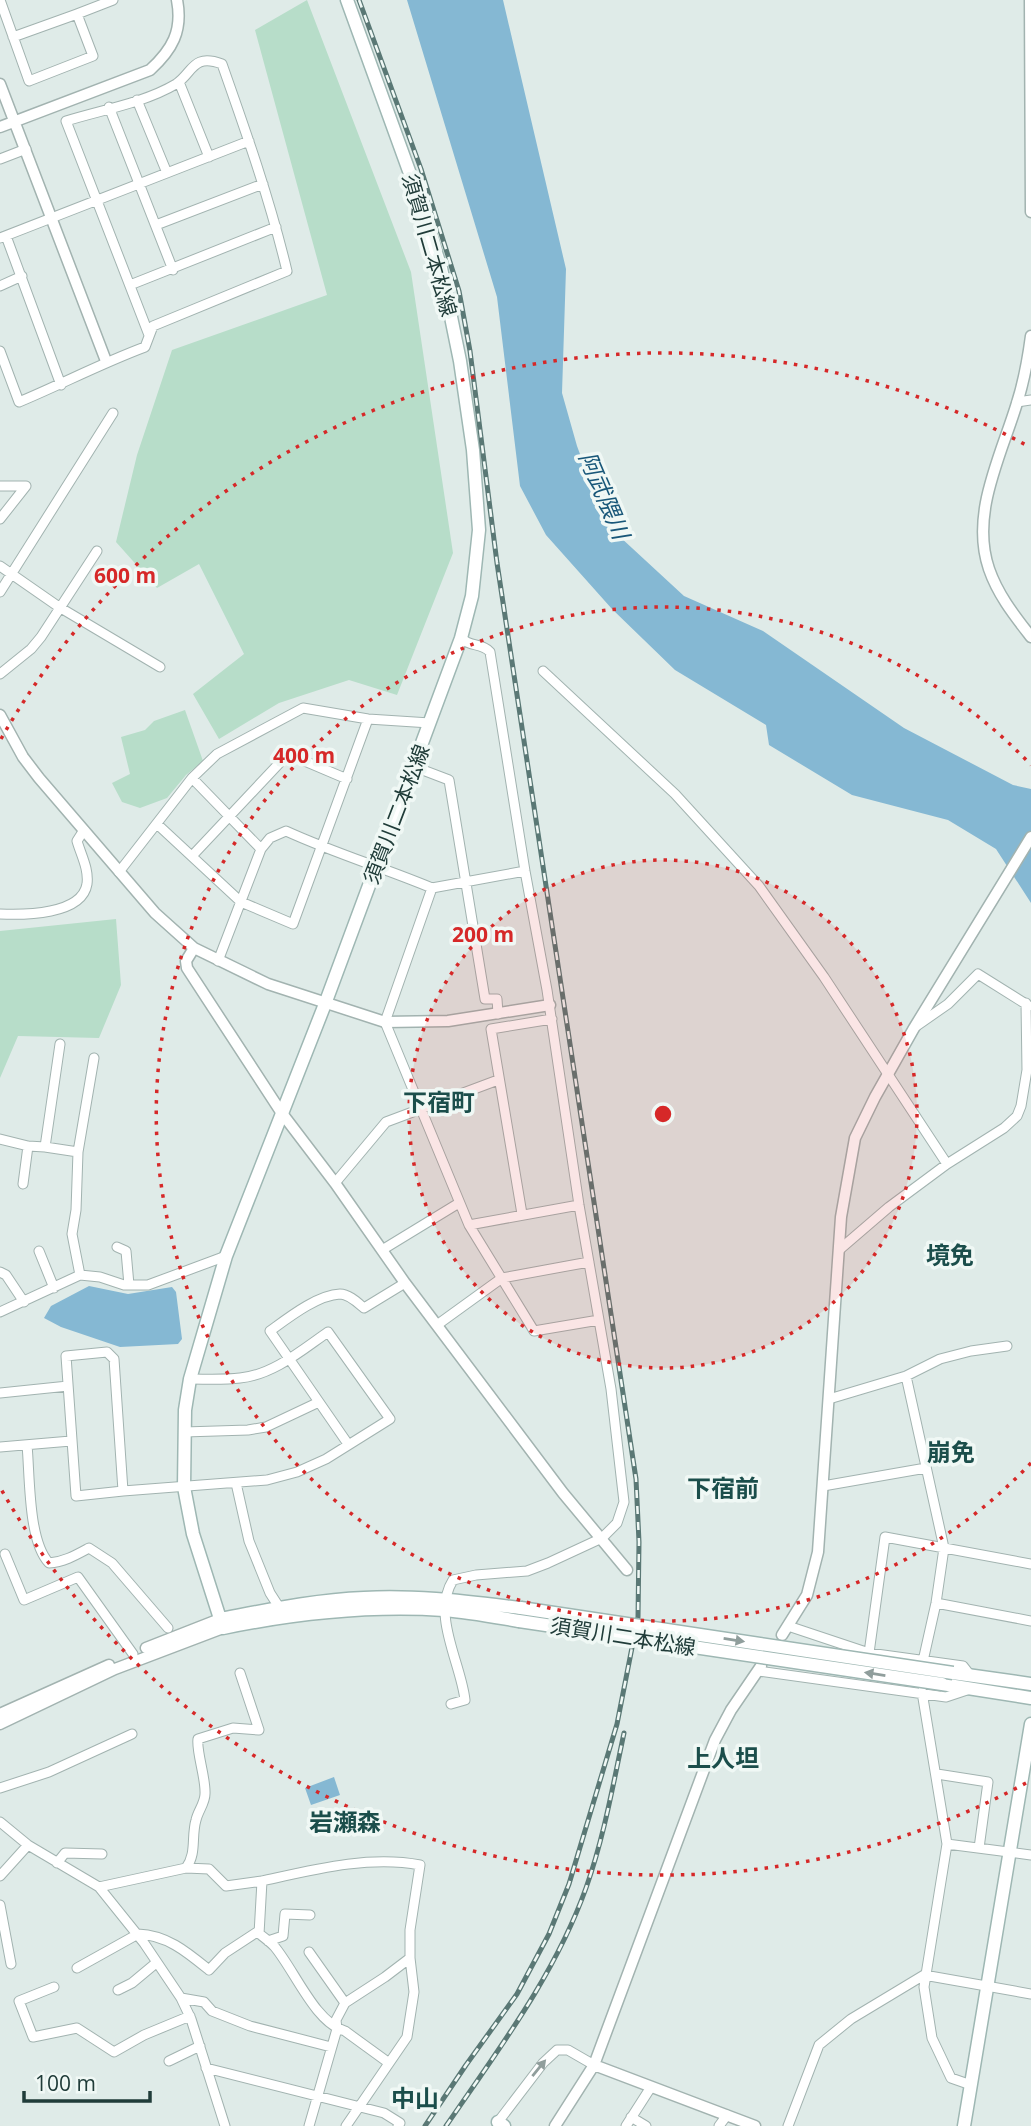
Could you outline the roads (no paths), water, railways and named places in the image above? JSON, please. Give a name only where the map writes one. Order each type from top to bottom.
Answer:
[{"type":"main road","name":"須賀川二本松線","points":[[221,1624],[193,1534],[184,1487],[184,1432],[190,1379],[226,1256],[325,1004],[461,638],[471,596],[479,530],[473,450],[460,361],[441,268],[413,182],[346,0]]},
{"type":"main road","name":"須賀川二本松線","points":[[221,1624],[279,1607],[365,1598],[446,1605],[1031,1684]]},
{"type":"main road","name":"須賀川二本松線","points":[[221,1624],[302,1613],[446,1605]]},
{"type":"main road","name":"須賀川二本松線","points":[[520,1615],[973,1689],[1031,1695]]},
{"type":"main road","points":[[991,1679],[1000,1688],[1031,1695]]},
{"type":"main road","points":[[964,2126],[1031,1724]]},
{"type":"street","points":[[0,0],[29,81],[93,56],[77,14]]},
{"type":"street","points":[[13,37],[113,0]]},
{"type":"street","points":[[0,127],[150,70],[168,53],[177,32],[177,0]]},
{"type":"street","points":[[1030,0],[1031,212]]},
{"type":"street","points":[[0,351],[19,402],[106,361],[145,347],[153,326],[287,271],[250,141],[222,64],[211,60],[192,66],[179,82],[154,95],[66,121],[149,335]]},
{"type":"street","points":[[179,82],[209,157]]},
{"type":"street","points":[[0,84],[106,361]]},
{"type":"street","points":[[137,100],[167,173]]},
{"type":"street","points":[[109,107],[173,270]]},
{"type":"street","points":[[61,384],[22,276],[3,237],[250,141]]},
{"type":"street","points":[[0,159],[26,149]]},
{"type":"street","points":[[156,225],[263,184]]},
{"type":"street","points":[[130,285],[276,227]]},
{"type":"street","points":[[0,286],[22,276]]},
{"type":"street","points":[[1031,335],[1028,363],[989,488],[984,520],[984,551],[995,586],[1031,637]]},
{"type":"street","points":[[1017,402],[1031,400]]},
{"type":"street","points":[[0,592],[113,413]]},
{"type":"street","points":[[0,486],[26,486],[0,519]]},
{"type":"street","points":[[0,674],[31,649],[41,637],[97,551]]},
{"type":"street","points":[[0,566],[59,607],[160,667]]},
{"type":"street","points":[[452,1704],[465,1700],[463,1681],[447,1631],[448,1588],[453,1580],[476,1575],[527,1571],[602,1538],[617,1523],[624,1502],[617,1429],[579,1205],[550,1004],[525,871],[490,652],[486,647],[467,644],[461,638]]},
{"type":"street","points":[[543,671],[675,794],[759,886],[889,1074],[947,1164]]},
{"type":"street","points":[[119,872],[192,778],[217,754],[303,708],[368,719],[430,723]]},
{"type":"street","points":[[0,715],[23,757],[155,913],[194,948],[218,961],[268,984],[385,1022],[448,1021],[550,1004]]},
{"type":"street","points":[[157,824],[241,902],[293,924],[368,719]]},
{"type":"street","points":[[192,856],[288,754],[347,779]]},
{"type":"street","points":[[415,767],[449,780],[485,999],[497,999],[498,1014]]},
{"type":"street","points":[[192,778],[261,849]]},
{"type":"street","points":[[0,914],[19,915],[64,908],[82,896],[87,886],[87,870],[77,841],[84,830]]},
{"type":"street","points":[[218,961],[261,849],[270,838],[286,831],[321,847],[377,865],[432,888],[525,871]]},
{"type":"street","points":[[970,1675],[963,1667],[869,1653],[785,1630],[807,1595],[815,1570],[841,1217],[855,1138],[874,1097],[914,1028],[1031,836]]},
{"type":"street","points":[[432,888],[385,1022],[469,1225],[534,1331],[599,1320]]},
{"type":"street","points":[[194,948],[186,961],[187,968],[281,1112],[563,1493],[627,1570]]},
{"type":"street","points":[[839,1250],[889,1207],[947,1164],[1004,1128],[1017,1116],[1021,1106],[1027,1070],[1028,1005],[978,974],[948,1004],[914,1028]]},
{"type":"street","points":[[522,1214],[491,1029],[552,1019]]},
{"type":"street","points":[[45,1147],[60,1044]]},
{"type":"street","points":[[80,1275],[72,1234],[76,1210],[78,1152],[94,1058]]},
{"type":"street","points":[[335,1183],[386,1122],[498,1080]]},
{"type":"street","points":[[0,1139],[28,1146],[78,1152]]},
{"type":"street","points":[[23,1184],[28,1146]]},
{"type":"street","points":[[382,1250],[459,1203]]},
{"type":"street","points":[[469,1225],[579,1205]]},
{"type":"street","points":[[117,1247],[126,1251],[129,1285]]},
{"type":"street","points":[[39,1251],[54,1288]]},
{"type":"street","points":[[0,1312],[80,1275],[129,1285],[148,1285],[226,1256]]},
{"type":"street","points":[[437,1325],[502,1278],[589,1262]]},
{"type":"street","points":[[0,1272],[6,1275],[24,1302]]},
{"type":"street","points":[[348,1444],[270,1331],[307,1304],[340,1294],[349,1296],[364,1308],[405,1283]]},
{"type":"street","points":[[123,1491],[114,1359],[107,1352],[66,1356],[76,1496],[267,1480],[297,1472],[326,1459],[390,1419],[328,1332],[288,1360],[259,1375],[190,1379]]},
{"type":"street","points":[[829,1399],[906,1376],[940,1359],[971,1350],[1007,1346]]},
{"type":"street","points":[[906,1376],[944,1548],[936,1603],[923,1661]]},
{"type":"street","points":[[0,1393],[68,1386]]},
{"type":"street","points":[[184,1432],[266,1427],[319,1402]]},
{"type":"street","points":[[0,1447],[71,1441]]},
{"type":"street","points":[[27,1445],[35,1535],[44,1558],[49,1563],[56,1562],[71,1558],[89,1548],[112,1563],[168,1628]]},
{"type":"street","points":[[823,1486],[926,1468]]},
{"type":"street","points":[[236,1483],[249,1541],[270,1593],[279,1607]]},
{"type":"street","points":[[869,1653],[885,1537],[1031,1564]]},
{"type":"street","points":[[5,1554],[24,1600],[78,1577],[133,1654]]},
{"type":"street","points":[[936,1603],[1031,1621]]},
{"type":"street","points":[[0,1714],[133,1654],[221,1624]]},
{"type":"street","points":[[0,1724],[115,1669],[221,1624]]},
{"type":"street","points":[[555,2126],[594,2064],[715,1740],[731,1710],[760,1668],[946,1696],[973,1689]]},
{"type":"street","points":[[186,1868],[193,1855],[195,1822],[205,1795],[198,1739],[233,1728],[259,1730],[240,1673]]},
{"type":"street","points":[[922,1692],[947,1844],[924,1975],[932,2038],[951,2078],[971,2085]]},
{"type":"street","points":[[0,1788],[49,1772],[132,1734]]},
{"type":"street","points":[[937,1774],[988,1783],[979,1848]]},
{"type":"street","points":[[0,1822],[28,1845],[99,1887],[138,1934],[190,2016],[225,2126]]},
{"type":"street","points":[[947,1844],[1031,1855]]},
{"type":"street","points":[[0,1876],[28,1845]]},
{"type":"street","points":[[57,1863],[65,1853],[102,1854]]},
{"type":"street","points":[[99,1887],[186,1868],[209,1869],[226,1886],[321,1868],[400,1861],[420,1865],[410,1930],[414,1992],[407,2037],[346,2126]]},
{"type":"street","points":[[259,1934],[262,1881]]},
{"type":"street","points":[[0,1905],[11,1964]]},
{"type":"street","points":[[268,1941],[284,1936],[285,1914],[310,1915]]},
{"type":"street","points":[[77,1968],[138,1934],[176,1944],[209,1970],[225,1953],[257,1932],[273,1945],[321,2014],[337,2029],[345,2031],[389,2063]]},
{"type":"street","points":[[309,1952],[345,2003]]},
{"type":"street","points":[[309,2126],[337,2029],[336,2020],[345,2003],[410,1958]]},
{"type":"street","points":[[118,1990],[132,1983],[156,1963]]},
{"type":"street","points":[[788,2126],[819,2045],[851,2019],[924,1975],[1031,1993]]},
{"type":"street","points":[[54,1987],[19,2001],[33,2037],[77,2028],[114,2052],[144,2035],[190,2016]]},
{"type":"street","points":[[181,1998],[204,2002],[212,2011],[250,2026],[331,2047]]},
{"type":"street","points":[[169,2061],[200,2046]]},
{"type":"street","points":[[501,2124],[543,2063],[557,2050],[568,2050],[594,2064],[755,2126]]},
{"type":"street","points":[[206,2068],[384,2113],[400,2123],[398,2126]]},
{"type":"street","points":[[626,2126],[651,2087]]},
{"type":"street","points":[[719,2126],[727,2115]]},
{"type":"street","points":[[631,2117],[646,2126]]},
{"type":"water","points":[[407,0],[503,0],[566,269],[562,393],[577,446],[606,524],[684,596],[763,631],[904,728],[1013,785],[1031,789],[1031,903],[996,849],[948,820],[852,795],[769,745],[766,725],[675,670],[612,609],[546,535],[520,486],[497,297]]},
{"type":"water","points":[[89,1286],[128,1294],[172,1287],[176,1292],[182,1339],[178,1344],[120,1347],[61,1327],[44,1318],[51,1306]]},
{"type":"water","points":[[334,1777],[340,1795],[311,1805],[305,1788]]},
{"type":"railway","points":[[359,0],[421,169],[459,291],[470,351],[497,563],[636,1479],[639,1542],[638,1617],[617,1724],[569,1884],[549,1934],[517,1994],[425,2126]]},
{"type":"railway","points":[[446,2126],[524,2011],[573,1920],[598,1850],[624,1733]]},
{"type":"district","name":"下宿町","points":[[439,1101]]},
{"type":"district","name":"境免","points":[[950,1254]]},
{"type":"district","name":"崩免","points":[[951,1451]]},
{"type":"district","name":"下宿前","points":[[723,1487]]},
{"type":"district","name":"上人坦","points":[[723,1757]]},
{"type":"district","name":"岩瀬森","points":[[345,1821]]},
{"type":"district","name":"中山","points":[[415,2097]]},
{"type":"water label","name":"阿武隈川","points":[[605,495]]}]
